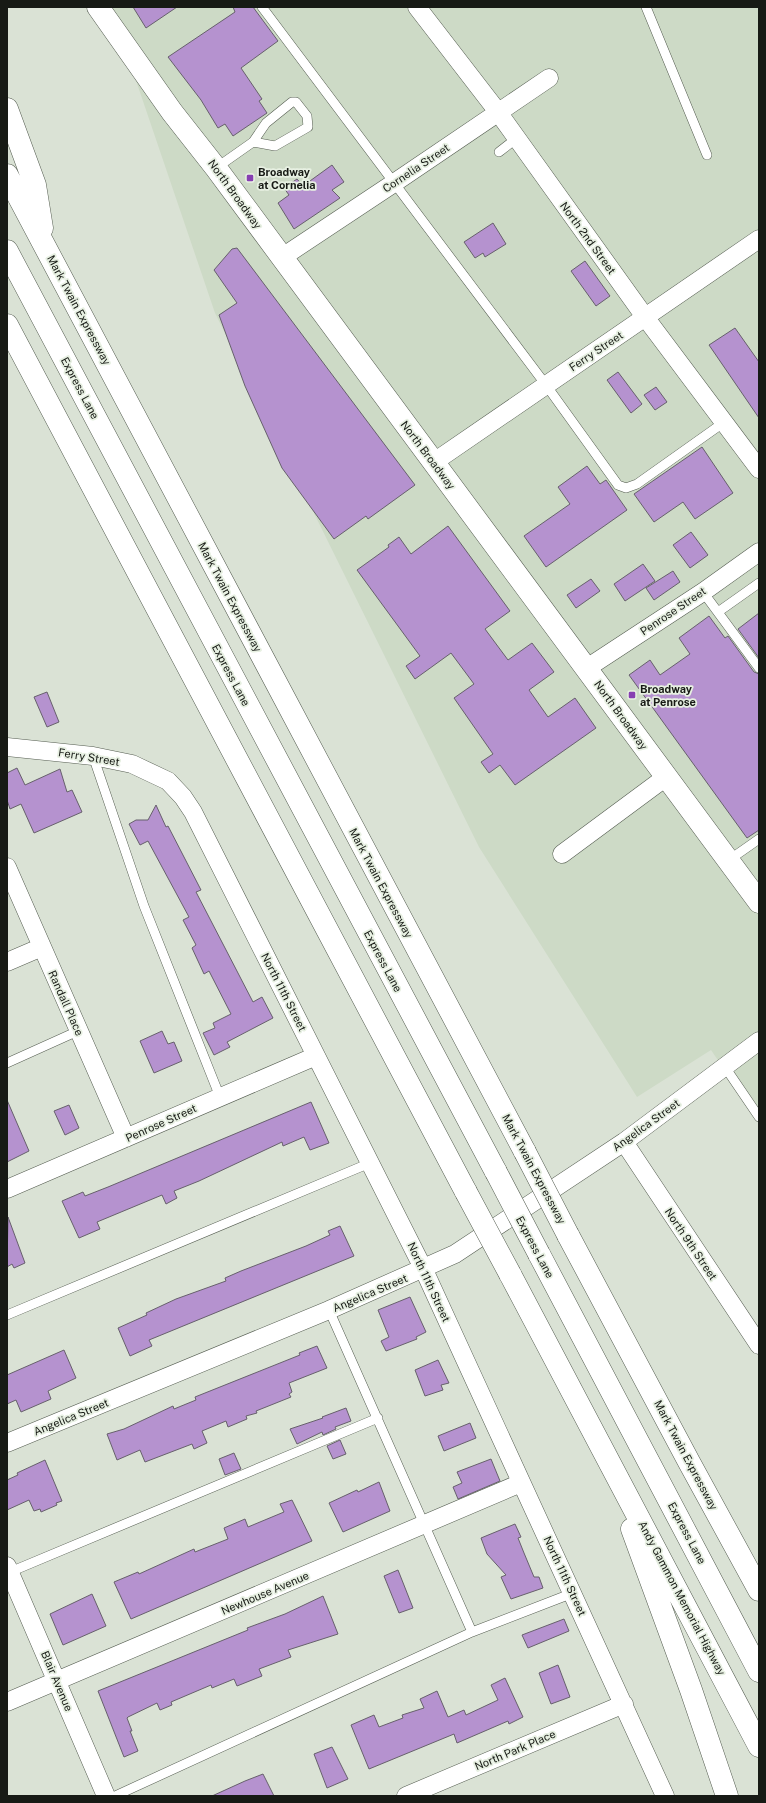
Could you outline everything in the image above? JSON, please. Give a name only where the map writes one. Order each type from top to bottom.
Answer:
[{"type":"main road","name":"North Broadway","points":[[98,7],[172,112],[216,168],[281,258],[587,668],[759,902]]},
{"type":"main road","points":[[7,109],[35,185],[45,247]]},
{"type":"main road","name":"Mark Twain Expressway","points":[[7,175],[524,1152],[759,1590]]},
{"type":"main road","name":"Express Lane","points":[[7,251],[759,1671]]},
{"type":"main road","points":[[7,325],[603,1451],[691,1690],[727,1796]]},
{"type":"main road","name":"Andy Gammon Memorial Highway","points":[[603,1451],[759,1746]]},
{"type":"street","name":"North 2nd Street","points":[[417,7],[498,112],[645,317],[759,469]]},
{"type":"street","name":"Cornelia Street","points":[[281,258],[549,78]]},
{"type":"street","name":"Ferry Street","points":[[434,462],[759,239]]},
{"type":"street","name":"Penrose Street","points":[[587,668],[703,592],[759,552]]},
{"type":"street","name":"Ferry Street","points":[[7,747],[93,756],[132,764],[168,781]]},
{"type":"street","points":[[562,854],[666,777]]},
{"type":"street","name":"North 11th Street","points":[[168,781],[183,797],[193,812],[424,1270],[665,1796]]},
{"type":"street","name":"Randall Place","points":[[7,867],[126,1138]]},
{"type":"street","points":[[7,962],[42,947]]},
{"type":"street","name":"Angelica Street","points":[[7,1443],[329,1310],[424,1270],[456,1254],[624,1142],[759,1041]]},
{"type":"street","name":"Penrose Street","points":[[7,1190],[316,1056]]},
{"type":"street","name":"North 9th Street","points":[[624,1142],[759,1345]]},
{"type":"street","name":"Newhouse Avenue","points":[[7,1702],[522,1483]]},
{"type":"street","name":"Blair Avenue","points":[[8,1569],[106,1796]]},
{"type":"street","name":"North Park Place","points":[[406,1796],[624,1704]]},
{"type":"lane","points":[[262,7],[546,385],[618,485],[626,488],[637,484],[723,423]]},
{"type":"lane","points":[[646,7],[707,154]]},
{"type":"lane","points":[[216,168],[253,142],[266,123],[292,102],[296,102],[307,116],[308,127],[275,146],[253,142]]},
{"type":"lane","points":[[499,152],[517,138]]},
{"type":"lane","points":[[718,612],[759,583]]},
{"type":"lane","points":[[703,592],[759,668]]},
{"type":"lane","points":[[93,756],[152,927],[220,1097]]},
{"type":"lane","points":[[729,860],[759,839]]},
{"type":"lane","points":[[7,1063],[78,1031]]},
{"type":"lane","points":[[725,1067],[759,1118]]},
{"type":"lane","points":[[7,1315],[370,1163]]},
{"type":"lane","points":[[329,1310],[472,1632]]},
{"type":"lane","points":[[8,1569],[378,1418]]},
{"type":"lane","points":[[114,1796],[472,1632],[573,1593]]},
{"type":"shaded area","points":[[111,7],[759,7],[759,1121],[711,1050],[637,1097],[479,847],[215,313]]},
{"type":"building","points":[[133,7],[177,7],[146,28]]},
{"type":"building","points":[[233,7],[253,7],[278,41],[241,68],[262,99],[259,101],[267,113],[233,136],[225,124],[218,128],[201,100],[168,57],[235,12]]},
{"type":"building","points":[[332,165],[344,182],[332,190],[340,198],[294,229],[278,203],[289,195],[284,188],[297,179],[303,186]]},
{"type":"building","points":[[493,223],[506,244],[485,257],[483,253],[475,258],[464,242]]},
{"type":"building","points":[[237,248],[415,485],[368,519],[366,516],[334,539],[282,468],[245,386],[219,315],[237,303],[214,270],[232,249]]},
{"type":"building","points":[[585,261],[610,296],[596,306],[571,271]]},
{"type":"building","points":[[735,328],[759,362],[759,418],[709,345]]},
{"type":"building","points":[[618,372],[642,404],[631,413],[607,380]]},
{"type":"building","points":[[656,387],[667,402],[655,410],[644,395]]},
{"type":"building","points":[[702,447],[733,493],[695,519],[683,502],[654,522],[634,494]]},
{"type":"building","points":[[587,466],[600,484],[606,480],[627,510],[546,567],[524,536],[570,504],[558,487]]},
{"type":"building","points":[[448,526],[510,611],[485,629],[508,660],[532,643],[554,672],[529,690],[548,717],[575,698],[596,728],[515,785],[500,765],[489,773],[481,762],[493,754],[454,698],[474,684],[451,653],[415,679],[406,666],[420,656],[357,570],[389,547],[388,545],[399,537],[411,554]]},
{"type":"building","points":[[691,532],[708,555],[690,568],[673,545]]},
{"type":"building","points":[[643,564],[655,581],[625,601],[614,584]]},
{"type":"building","points":[[673,571],[680,582],[654,600],[646,588]]},
{"type":"building","points":[[591,579],[600,591],[576,608],[567,595]]},
{"type":"building","points":[[759,613],[759,658],[738,629]]},
{"type":"building","points":[[709,616],[725,638],[728,636],[754,672],[759,674],[759,830],[747,838],[629,675],[650,660],[660,675],[690,654],[679,638]]},
{"type":"building","points":[[47,692],[59,722],[47,727],[34,697]]},
{"type":"building","points":[[17,768],[25,785],[60,769],[67,792],[72,790],[82,812],[34,833],[21,804],[10,809],[7,800],[7,773]]},
{"type":"building","points":[[156,805],[166,827],[168,826],[201,890],[196,892],[253,1002],[262,997],[273,1018],[227,1042],[230,1047],[214,1055],[203,1033],[215,1028],[213,1023],[231,1014],[209,971],[204,974],[192,948],[196,945],[183,920],[189,917],[148,841],[140,845],[129,824],[136,820],[148,820]]},
{"type":"building","points":[[162,1031],[168,1044],[174,1042],[182,1061],[154,1073],[140,1041]]},
{"type":"building","points":[[7,1100],[29,1151],[7,1162]]},
{"type":"building","points":[[311,1102],[329,1143],[310,1150],[304,1137],[283,1146],[282,1142],[199,1181],[174,1191],[177,1198],[166,1204],[162,1195],[97,1222],[100,1229],[79,1238],[62,1201],[83,1192],[85,1196],[108,1187]]},
{"type":"building","points":[[69,1105],[79,1128],[65,1135],[54,1111]]},
{"type":"building","points":[[8,1217],[25,1263],[14,1268],[12,1264],[7,1267]]},
{"type":"building","points":[[340,1226],[354,1256],[149,1340],[152,1346],[130,1356],[118,1328],[147,1315],[146,1313],[176,1299],[226,1281],[225,1278],[330,1235],[328,1231]]},
{"type":"building","points":[[410,1297],[426,1332],[416,1337],[417,1339],[386,1351],[381,1341],[389,1337],[378,1310]]},
{"type":"building","points":[[317,1346],[327,1368],[289,1383],[292,1392],[289,1394],[291,1397],[256,1411],[257,1413],[246,1416],[247,1419],[228,1427],[226,1421],[202,1431],[207,1443],[194,1449],[192,1444],[145,1462],[140,1450],[117,1460],[107,1434],[124,1429],[173,1406],[174,1409],[196,1400],[195,1397],[300,1355],[299,1353]]},
{"type":"building","points":[[64,1350],[76,1378],[48,1391],[51,1399],[21,1412],[16,1400],[7,1404],[7,1375]]},
{"type":"building","points":[[438,1360],[449,1383],[441,1385],[443,1390],[425,1396],[415,1370]]},
{"type":"building","points":[[346,1408],[351,1421],[335,1427],[336,1429],[323,1435],[322,1432],[297,1444],[290,1429],[323,1418],[322,1417]]},
{"type":"building","points":[[470,1423],[476,1438],[444,1451],[438,1436]]},
{"type":"building","points":[[340,1440],[346,1454],[333,1459],[327,1446]]},
{"type":"building","points":[[234,1453],[241,1469],[225,1475],[219,1459]]},
{"type":"building","points":[[491,1459],[500,1481],[458,1499],[453,1487],[462,1483],[457,1472]]},
{"type":"building","points":[[45,1460],[62,1501],[56,1503],[57,1505],[41,1512],[40,1509],[34,1511],[29,1500],[7,1510],[7,1480],[18,1475],[17,1473]]},
{"type":"building","points":[[379,1482],[390,1511],[343,1532],[329,1503]]},
{"type":"building","points":[[292,1500],[312,1541],[131,1619],[114,1582],[138,1572],[139,1574],[194,1549],[195,1552],[228,1539],[224,1528],[245,1519],[248,1527],[284,1512],[280,1504]]},
{"type":"building","points":[[515,1524],[521,1537],[518,1538],[534,1577],[539,1577],[543,1588],[511,1599],[501,1577],[506,1575],[487,1554],[481,1538]]},
{"type":"building","points":[[398,1570],[413,1608],[399,1613],[384,1576]]},
{"type":"building","points":[[92,1594],[106,1626],[63,1645],[50,1614]]},
{"type":"building","points":[[323,1596],[338,1634],[288,1650],[291,1657],[259,1669],[262,1676],[237,1686],[234,1679],[212,1688],[211,1685],[171,1702],[172,1705],[160,1710],[157,1703],[128,1717],[127,1718],[132,1731],[130,1731],[138,1751],[124,1757],[98,1691],[248,1630],[247,1628],[285,1614]]},
{"type":"building","points":[[564,1619],[569,1631],[528,1648],[522,1635]]},
{"type":"building","points":[[558,1665],[570,1697],[551,1704],[539,1673]]},
{"type":"building","points":[[505,1678],[523,1717],[509,1724],[508,1721],[457,1743],[454,1734],[369,1769],[351,1725],[374,1715],[379,1727],[403,1718],[402,1715],[424,1708],[420,1699],[437,1691],[448,1717],[464,1710],[466,1715],[498,1700],[491,1685]]},
{"type":"building","points":[[332,1747],[348,1779],[327,1788],[314,1754]]},
{"type":"building","points":[[263,1774],[274,1796],[212,1796],[245,1781]]},
{"type":"place","name":"Broadway at Cornelia","points":[[250,178]]},
{"type":"place","name":"Broadway at Penrose","points":[[632,695]]}]
